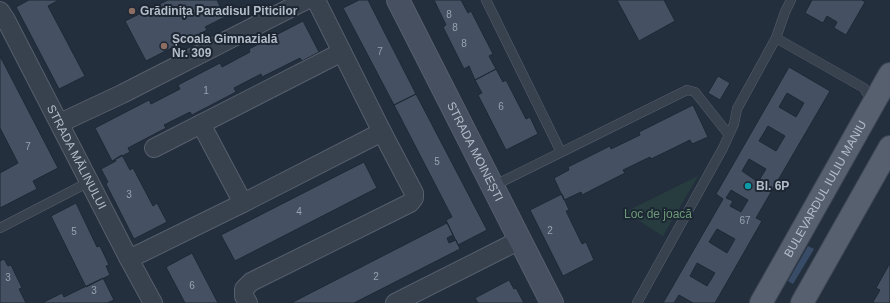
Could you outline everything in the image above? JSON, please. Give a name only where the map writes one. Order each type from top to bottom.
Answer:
[{"type":"main road","name":"STRADA MOINEȘTI","points":[[398,0],[552,303]]},
{"type":"main road","name":"BULEVARDUL IULIU MANIU","points":[[760,303],[882,108],[890,74]]},
{"type":"main road","points":[[802,303],[889,151]]},
{"type":"street","points":[[60,124],[306,0]]},
{"type":"street","points":[[248,303],[244,296],[244,289],[250,282],[410,203],[414,198],[414,193],[316,0]]},
{"type":"street","name":"STRADA MĂLINULUI","points":[[0,11],[153,303]]},
{"type":"street","points":[[154,148],[342,52]]},
{"type":"street","points":[[201,124],[243,203]]},
{"type":"street","points":[[129,259],[382,132]]},
{"type":"street","points":[[395,303],[520,240]]},
{"type":"lane","points":[[486,0],[561,152]]},
{"type":"lane","points":[[637,303],[729,135],[737,109],[776,38],[791,0]]},
{"type":"lane","points":[[776,38],[864,88],[870,100],[882,108]]},
{"type":"lane","points":[[493,186],[687,90],[695,92],[729,135]]},
{"type":"lane","points":[[0,228],[89,182]]},
{"type":"green space","name":"Loc de joacă","points":[[698,176],[663,236],[625,212]]},
{"type":"water","points":[[808,246],[814,249],[793,284],[788,281]]},
{"type":"building","points":[[29,0],[59,0],[48,6],[85,76],[59,89],[16,7]]},
{"type":"building","name":"Școala Gimnazială Nr. 309","points":[[168,0],[217,0],[225,17],[205,27],[207,30],[146,61],[125,21]]},
{"type":"building","points":[[359,0],[368,0],[416,94],[394,105],[343,8]]},
{"type":"building","points":[[434,0],[461,0],[468,13],[471,11],[493,54],[489,56],[496,69],[475,80],[469,66],[464,69],[443,27],[446,25]]},
{"type":"building","points":[[617,0],[664,0],[675,21],[639,41]]},
{"type":"building","points":[[812,0],[862,0],[865,2],[846,35],[834,28],[837,22],[827,16],[823,23],[805,13]]},
{"type":"building","points":[[303,21],[319,52],[302,61],[300,58],[262,77],[261,74],[234,88],[236,92],[192,115],[190,112],[164,125],[166,128],[128,148],[130,152],[112,161],[95,128],[149,100],[151,104],[180,89],[178,85],[220,63],[222,67],[250,52],[249,49]]},
{"type":"building","points":[[0,56],[58,168],[33,181],[37,189],[0,208],[0,173],[18,163],[0,128]]},
{"type":"building","name":"Bl. 6P","points":[[789,67],[830,91],[756,218],[762,221],[715,303],[693,303],[679,295],[674,303],[663,303],[723,199],[716,194]],"holes":[[[787,93],[804,103],[796,117],[779,107]],[[768,126],[785,136],[776,151],[759,141]],[[749,159],[766,169],[758,182],[742,171]],[[731,190],[748,200],[741,212],[730,206],[733,201],[726,198]],[[717,229],[735,239],[727,253],[709,242]],[[697,263],[715,273],[707,286],[690,276]]]},
{"type":"building","points":[[496,69],[503,82],[506,80],[526,119],[530,117],[538,134],[506,150],[478,95],[482,93],[475,80]]},
{"type":"building","points":[[718,76],[730,83],[720,100],[708,93]]},
{"type":"building","points":[[416,94],[487,230],[458,245],[446,220],[452,217],[394,105]]},
{"type":"building","points":[[693,105],[708,137],[692,144],[690,140],[651,159],[650,157],[623,170],[625,173],[582,195],[581,192],[564,200],[554,178],[569,170],[568,167],[610,146],[611,149],[640,135],[639,132]]},
{"type":"building","points":[[122,155],[130,170],[133,168],[153,206],[157,203],[167,222],[134,239],[106,184],[108,182],[101,169],[116,161],[115,159]]},
{"type":"building","points":[[364,162],[377,188],[235,261],[221,235]]},
{"type":"building","points":[[562,194],[569,210],[566,211],[582,244],[586,242],[594,260],[563,276],[530,210]]},
{"type":"building","points":[[76,203],[97,247],[100,246],[109,265],[106,266],[110,275],[86,287],[51,216]]},
{"type":"building","points":[[447,223],[453,235],[447,238],[449,243],[456,240],[460,249],[354,303],[291,303]]},
{"type":"building","points":[[192,253],[218,303],[185,303],[166,267]]},
{"type":"building","points":[[4,259],[8,266],[11,265],[22,288],[19,289],[26,303],[0,303],[0,261]]},
{"type":"building","points":[[890,263],[890,303],[875,303],[873,302],[880,290],[876,288]]},
{"type":"building","points":[[103,278],[114,300],[107,303],[42,303],[62,293],[64,297]]},
{"type":"building","points":[[509,280],[514,289],[516,288],[524,303],[478,303],[475,298]]},
{"type":"place","name":"Grădinița Paradisul Piticilor","points":[[132,11]]},
{"type":"place","name":"Școala Gimnazială Nr. 309","points":[[164,46]]},
{"type":"place","name":"Bl. 6P","points":[[748,186]]}]
